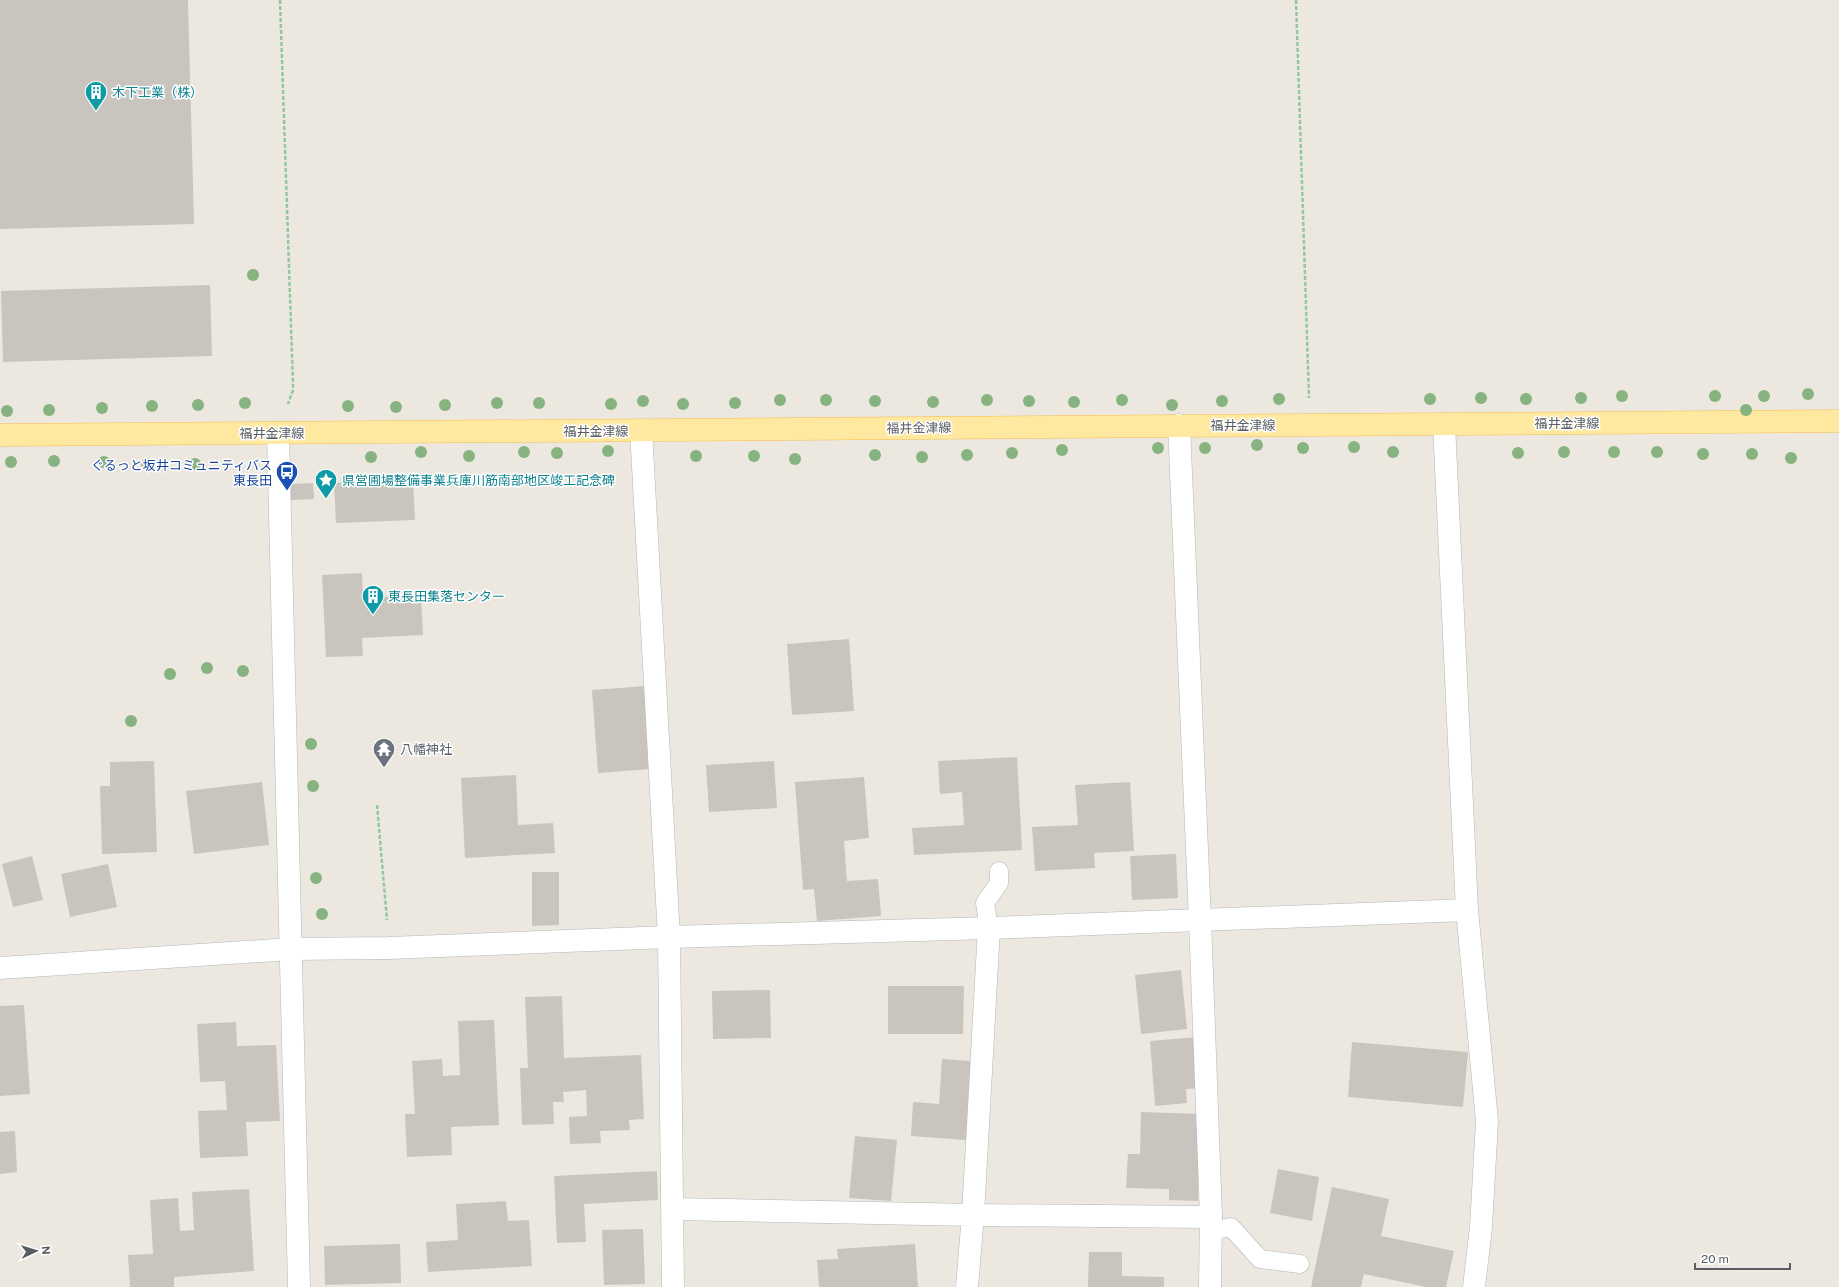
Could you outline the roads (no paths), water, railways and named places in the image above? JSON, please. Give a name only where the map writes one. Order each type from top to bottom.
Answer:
[{"type":"main road","name":"福井金津線","points":[[0,436],[1179,425],[1839,421]]},
{"type":"street","points":[[1444,424],[1467,910],[1486,1121],[1481,1227],[1474,1287]]},
{"type":"street","points":[[1179,425],[1211,1224],[1210,1287]]},
{"type":"street","points":[[641,430],[669,937],[673,1287]]},
{"type":"street","points":[[278,433],[299,1287]]},
{"type":"street","points":[[0,968],[291,949],[389,948],[1467,910]]},
{"type":"street","points":[[967,1287],[973,1215],[989,928]]},
{"type":"street","points":[[673,1209],[973,1215],[1211,1224]]},
{"type":"lane","points":[[989,928],[985,903],[999,883],[999,871]]},
{"type":"lane","points":[[1211,1224],[1232,1227],[1260,1259],[1300,1264]]},
{"type":"place","name":"木下工業（株）","points":[[96,112]]},
{"type":"place","name":"ぐるっと坂井コミュニティバス 東長田","points":[[287,492]]},
{"type":"place","name":"県営圃場整備事業兵庫川筋南部地区竣工記念碑","points":[[326,500]]},
{"type":"place","name":"東長田集落センター","points":[[373,616]]},
{"type":"place","name":"八幡神社","points":[[384,768]]}]
